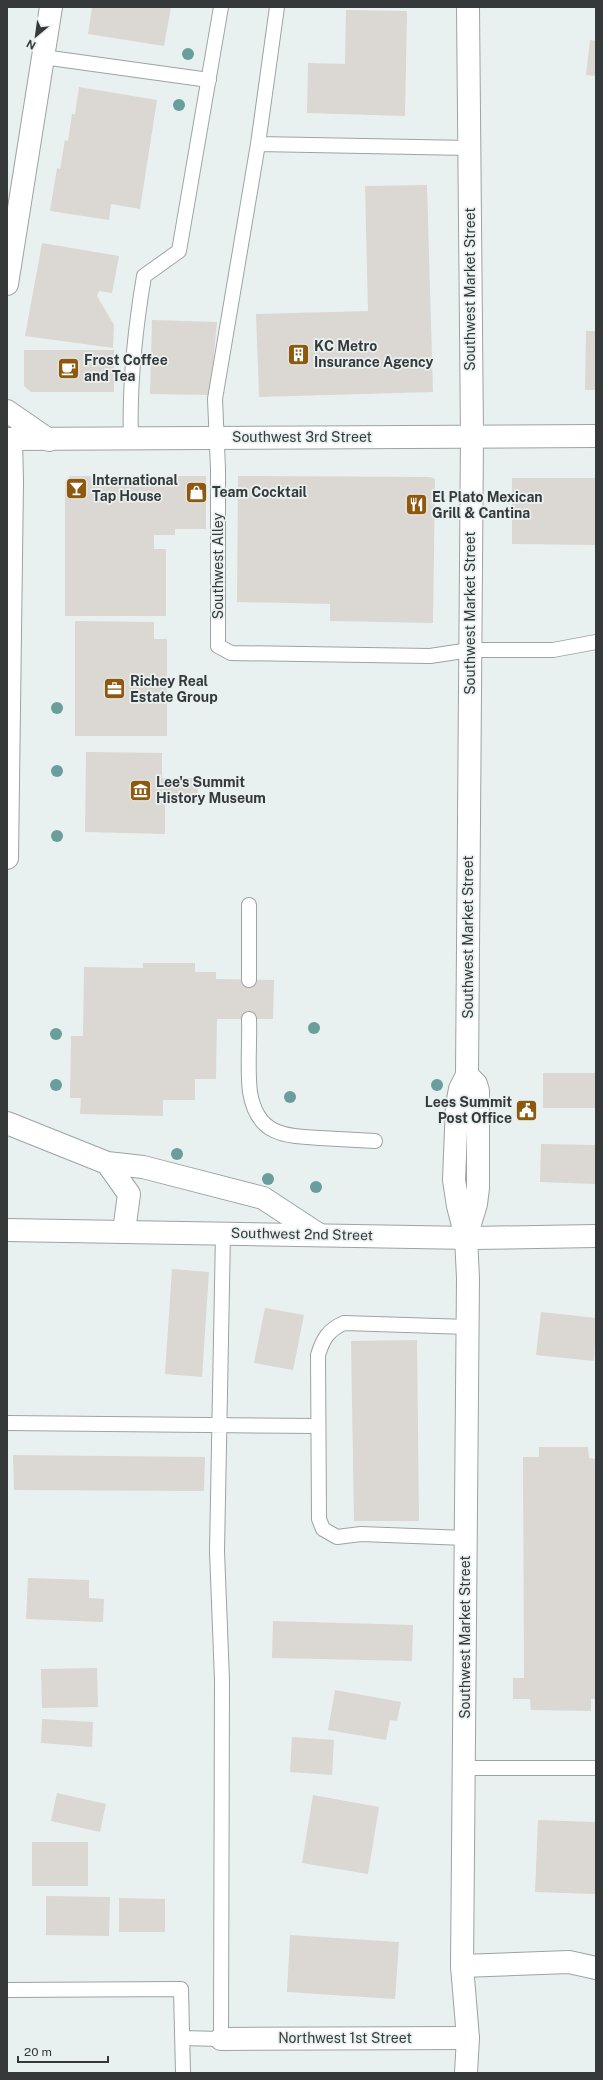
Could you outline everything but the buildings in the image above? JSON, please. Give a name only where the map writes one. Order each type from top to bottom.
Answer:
[{"type":"street","points":[[7,284],[51,7]]},
{"type":"street","name":"Southwest Market Street","points":[[466,2073],[468,2038],[462,1966],[468,1327],[466,1237],[458,1206],[454,1180],[457,1105],[460,1089],[467,1075],[472,436],[468,7]]},
{"type":"street","points":[[7,411],[49,440]]},
{"type":"street","name":"Southwest 3rd Street","points":[[9,439],[49,440],[596,436]]},
{"type":"street","points":[[7,858],[12,482],[9,439]]},
{"type":"street","points":[[7,1123],[107,1163],[143,1167],[263,1198],[318,1234]]},
{"type":"street","points":[[107,1163],[129,1194],[124,1231]]},
{"type":"street","name":"Southwest 2nd Street","points":[[7,1230],[466,1237],[596,1236]]},
{"type":"street","points":[[462,1966],[569,1962],[596,1968]]},
{"type":"street","name":"Northwest 1st Street","points":[[222,2038],[468,2038]]},
{"type":"lane","points":[[131,439],[130,402],[135,330],[144,276],[179,251],[210,80],[221,7]]},
{"type":"lane","name":"Southwest Alley","points":[[277,7],[258,144],[215,399],[217,438],[218,646],[231,653],[422,656],[470,650]]},
{"type":"lane","points":[[43,57],[210,80]]},
{"type":"lane","points":[[258,144],[469,148]]},
{"type":"lane","points":[[470,650],[553,650],[596,642]]},
{"type":"lane","points":[[249,905],[249,980]]},
{"type":"lane","points":[[249,1019],[250,1091],[257,1116],[265,1125],[276,1132],[290,1137],[375,1141]]},
{"type":"lane","points":[[182,2038],[222,2038],[222,1680],[217,1551],[223,1233]]},
{"type":"lane","points":[[466,1538],[361,1534],[337,1537],[323,1529],[319,1519],[318,1355],[324,1338],[334,1327],[344,1324],[468,1327]]},
{"type":"lane","points":[[7,1423],[318,1426]]},
{"type":"lane","points":[[464,1768],[596,1768]]},
{"type":"lane","points":[[7,1990],[181,1989],[183,2073]]},
{"type":"place","name":"KC Metro Insurance Agency","points":[[299,354]]},
{"type":"place","name":"Frost Coffee and Tea","points":[[69,368]]},
{"type":"place","name":"International Tap House","points":[[77,488]]},
{"type":"place","name":"Team Cocktail","points":[[197,492]]},
{"type":"place","name":"El Plato Mexican Grill & Cantina","points":[[416,505]]},
{"type":"place","name":"Richey Real Estate Group","points":[[115,689]]},
{"type":"place","name":"Lee's Summit History Museum","points":[[141,790]]},
{"type":"place","name":"Lees Summit Post Office","points":[[527,1110]]}]
